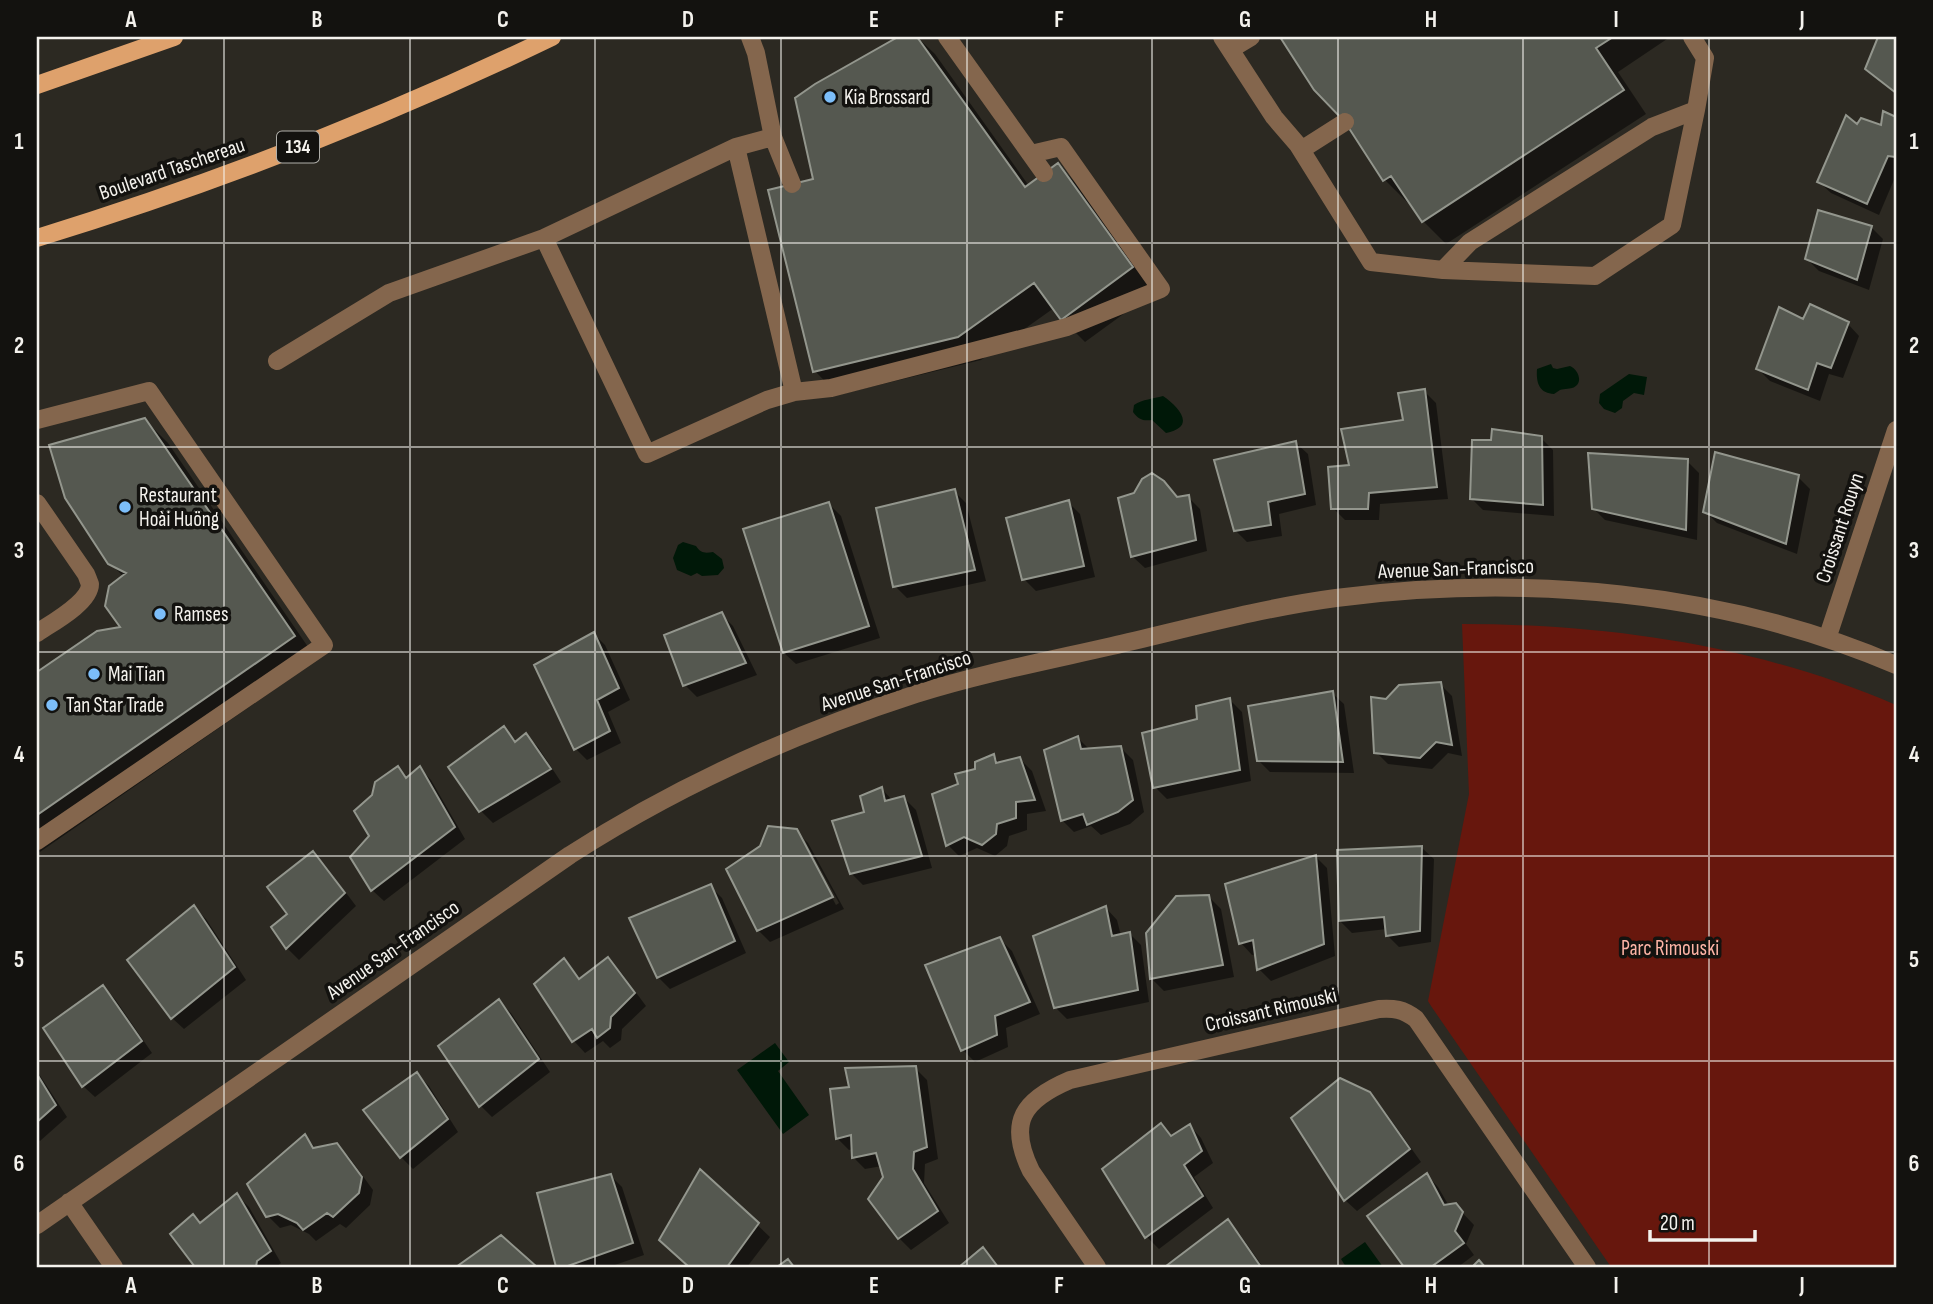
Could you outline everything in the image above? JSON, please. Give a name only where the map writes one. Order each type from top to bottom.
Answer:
[{"type":"main road","points":[[37,85],[174,37]]},
{"type":"main road","name":"Boulevard Taschereau","points":[[37,238],[267,160],[432,92],[552,37]]},
{"type":"street","points":[[750,37],[756,53],[773,137],[792,184]]},
{"type":"street","points":[[947,37],[1044,173]]},
{"type":"street","points":[[1251,37],[1227,43],[1273,117],[1301,150],[1371,262],[1443,270],[1595,276],[1672,225],[1705,58],[1692,37]]},
{"type":"street","points":[[1443,270],[1470,242],[1493,227],[1652,127],[1696,110]]},
{"type":"street","points":[[1301,150],[1345,122]]},
{"type":"street","points":[[277,361],[389,293],[544,239],[736,146],[773,137]]},
{"type":"street","points":[[736,146],[794,392]]},
{"type":"street","points":[[544,239],[647,454],[767,400],[794,392],[831,387],[1067,327],[1161,289],[1061,148],[1031,154]]},
{"type":"street","points":[[37,420],[149,391],[324,645],[37,841]]},
{"type":"street","name":"Croissant Rouyn","points":[[1827,639],[1896,430]]},
{"type":"street","points":[[37,633],[83,600],[90,583],[38,509]]},
{"type":"street","name":"Avenue San-Francisco","points":[[37,1225],[615,826],[751,758],[805,735],[915,695],[1003,671],[1280,608],[1334,598],[1432,589],[1510,587],[1637,597],[1777,624],[1827,639],[1896,665]]},
{"type":"street","name":"Croissant Rimouski","points":[[1097,1267],[1031,1171],[1023,1154],[1020,1122],[1037,1097],[1070,1080],[1378,1009],[1395,1008],[1416,1019],[1587,1267]]},
{"type":"street","points":[[69,1202],[114,1267]]},
{"type":"green space","name":"Parc Rimouski","points":[[1462,624],[1573,628],[1684,642],[1792,667],[1896,705],[1896,1267],[1611,1267],[1431,1006],[1428,1001],[1469,794]]},
{"type":"shaded area","points":[[1551,364],[1557,369],[1570,366],[1573,368],[1579,377],[1576,386],[1554,394],[1545,392],[1538,383],[1537,369]]},
{"type":"shaded area","points":[[1629,374],[1647,377],[1644,395],[1634,393],[1623,401],[1622,408],[1615,413],[1604,409],[1599,403],[1600,394]]},
{"type":"shaded area","points":[[1163,396],[1179,411],[1183,422],[1175,430],[1166,433],[1152,420],[1141,419],[1133,412],[1137,403]]},
{"type":"shaded area","points":[[683,542],[704,552],[713,552],[722,559],[724,568],[718,575],[702,576],[697,573],[691,576],[677,570],[673,558],[678,545]]},
{"type":"shaded area","points":[[775,1043],[789,1062],[778,1071],[809,1115],[783,1134],[737,1070]]},
{"type":"shaded area","points":[[1365,1242],[1383,1267],[1346,1267],[1341,1259]]},
{"type":"building","points":[[898,37],[917,37],[1025,187],[1058,163],[1133,267],[1061,320],[1034,283],[958,337],[813,372],[768,190],[813,179],[795,98]]},
{"type":"building","points":[[1280,37],[1613,37],[1596,48],[1624,90],[1422,222],[1391,176],[1383,181],[1345,122],[1314,90]]},
{"type":"building","points":[[1878,37],[1896,37],[1896,93],[1865,69]]},
{"type":"building","points":[[1883,111],[1896,117],[1896,157],[1888,156],[1867,204],[1817,182],[1846,115],[1857,124],[1861,118],[1881,125]]},
{"type":"building","points":[[1818,210],[1872,226],[1857,280],[1805,259]]},
{"type":"building","points":[[1810,304],[1849,322],[1831,368],[1817,363],[1808,390],[1756,369],[1779,307],[1803,319]]},
{"type":"building","points":[[1425,389],[1437,487],[1369,493],[1368,509],[1331,509],[1328,467],[1349,465],[1341,429],[1403,420],[1398,393]]},
{"type":"building","points":[[145,418],[295,636],[37,815],[37,672],[97,631],[120,627],[105,606],[109,586],[126,573],[108,564],[65,498],[49,445]]},
{"type":"building","points":[[1492,429],[1542,436],[1543,505],[1470,499],[1472,440],[1491,440]]},
{"type":"building","points":[[1296,441],[1305,494],[1268,502],[1271,525],[1234,531],[1214,460]]},
{"type":"building","points":[[1715,452],[1799,475],[1786,544],[1703,512]]},
{"type":"building","points":[[1588,453],[1688,459],[1686,530],[1592,509]]},
{"type":"building","points":[[1152,473],[1164,481],[1177,497],[1189,495],[1196,540],[1131,557],[1118,498],[1134,493],[1142,479]]},
{"type":"building","points":[[955,489],[975,570],[893,587],[876,508]]},
{"type":"building","points":[[1069,500],[1084,566],[1022,580],[1006,518]]},
{"type":"building","points":[[829,502],[869,626],[783,653],[743,529]]},
{"type":"building","points":[[722,612],[746,663],[683,686],[664,635]]},
{"type":"building","points":[[594,632],[619,688],[597,700],[610,731],[574,750],[534,665]]},
{"type":"building","points":[[1441,682],[1452,745],[1436,742],[1420,758],[1374,753],[1371,697],[1386,699],[1399,685]]},
{"type":"building","points":[[1333,691],[1343,762],[1257,761],[1248,706]]},
{"type":"building","points":[[1230,698],[1240,770],[1153,788],[1142,733],[1197,719],[1196,706]]},
{"type":"building","points":[[504,726],[515,742],[526,733],[551,769],[479,812],[448,767]]},
{"type":"building","points":[[1078,736],[1081,749],[1121,746],[1133,800],[1118,812],[1087,825],[1083,814],[1061,821],[1044,750]]},
{"type":"building","points":[[994,754],[996,763],[1020,757],[1035,800],[1016,802],[1016,818],[997,824],[996,834],[982,845],[964,837],[946,846],[932,794],[958,784],[955,774],[975,769],[975,762]]},
{"type":"building","points":[[398,766],[406,778],[420,766],[455,827],[371,891],[350,857],[369,836],[354,811],[372,795],[375,782]]},
{"type":"building","points":[[882,787],[885,801],[904,796],[922,856],[850,874],[832,821],[864,812],[860,796]]},
{"type":"building","points":[[768,826],[797,829],[833,897],[757,931],[726,869],[760,846]]},
{"type":"building","points":[[1422,846],[1420,931],[1386,936],[1384,917],[1339,921],[1337,850]]},
{"type":"building","points":[[313,851],[345,893],[286,949],[271,927],[287,914],[267,887]]},
{"type":"building","points":[[1316,855],[1324,944],[1257,970],[1253,940],[1239,944],[1225,884]]},
{"type":"building","points":[[711,884],[735,941],[657,978],[629,918]]},
{"type":"building","points":[[1209,895],[1223,965],[1150,979],[1146,933],[1176,896]]},
{"type":"building","points":[[194,905],[235,967],[171,1019],[127,960]]},
{"type":"building","points":[[1106,906],[1112,936],[1130,932],[1138,990],[1054,1008],[1033,936]]},
{"type":"building","points":[[1000,937],[1030,1002],[995,1016],[997,1035],[961,1051],[925,965]]},
{"type":"building","points":[[608,957],[635,993],[611,1017],[610,1028],[597,1038],[592,1029],[572,1042],[534,984],[564,958],[579,979]]},
{"type":"building","points":[[103,985],[142,1041],[82,1087],[43,1028]]},
{"type":"building","points":[[499,999],[539,1059],[479,1107],[438,1046]]},
{"type":"building","points":[[916,1066],[927,1147],[914,1152],[913,1169],[938,1211],[898,1239],[868,1199],[883,1177],[876,1153],[852,1158],[851,1135],[836,1139],[830,1089],[849,1087],[845,1068]]},
{"type":"building","points":[[417,1072],[448,1119],[400,1158],[363,1110]]},
{"type":"building","points":[[37,1074],[56,1105],[37,1122]]},
{"type":"building","points":[[1340,1078],[1370,1092],[1410,1149],[1344,1201],[1291,1118]]},
{"type":"building","points":[[1161,1123],[1171,1136],[1190,1124],[1202,1151],[1184,1165],[1203,1196],[1145,1238],[1102,1169]]},
{"type":"building","points":[[305,1134],[313,1148],[337,1143],[362,1177],[359,1193],[333,1217],[327,1213],[303,1230],[297,1223],[278,1214],[266,1217],[247,1184]]},
{"type":"building","points":[[700,1169],[759,1223],[727,1267],[689,1267],[659,1240]]},
{"type":"building","points":[[1427,1173],[1444,1205],[1456,1203],[1463,1212],[1455,1231],[1464,1243],[1431,1267],[1404,1267],[1367,1216]]},
{"type":"building","points":[[611,1174],[633,1243],[565,1267],[556,1267],[537,1193]]},
{"type":"building","points":[[237,1193],[271,1251],[257,1261],[256,1267],[195,1267],[170,1234],[193,1214],[200,1223]]},
{"type":"building","points":[[1228,1219],[1261,1267],[1166,1266]]},
{"type":"building","points":[[501,1235],[537,1267],[456,1267]]},
{"type":"building","points":[[983,1247],[998,1267],[959,1267]]},
{"type":"building","points":[[788,1259],[794,1267],[777,1267]]},
{"type":"building","points":[[1479,1260],[1485,1267],[1472,1267]]},
{"type":"place","name":"Kia Brossard","points":[[830,97]]},
{"type":"place","name":"Restaurant Hoài Huöng","points":[[125,507]]},
{"type":"place","name":"Ramses","points":[[160,614]]},
{"type":"place","name":"Mai Tian","points":[[94,674]]},
{"type":"place","name":"Tan Star Trade","points":[[52,705]]}]
